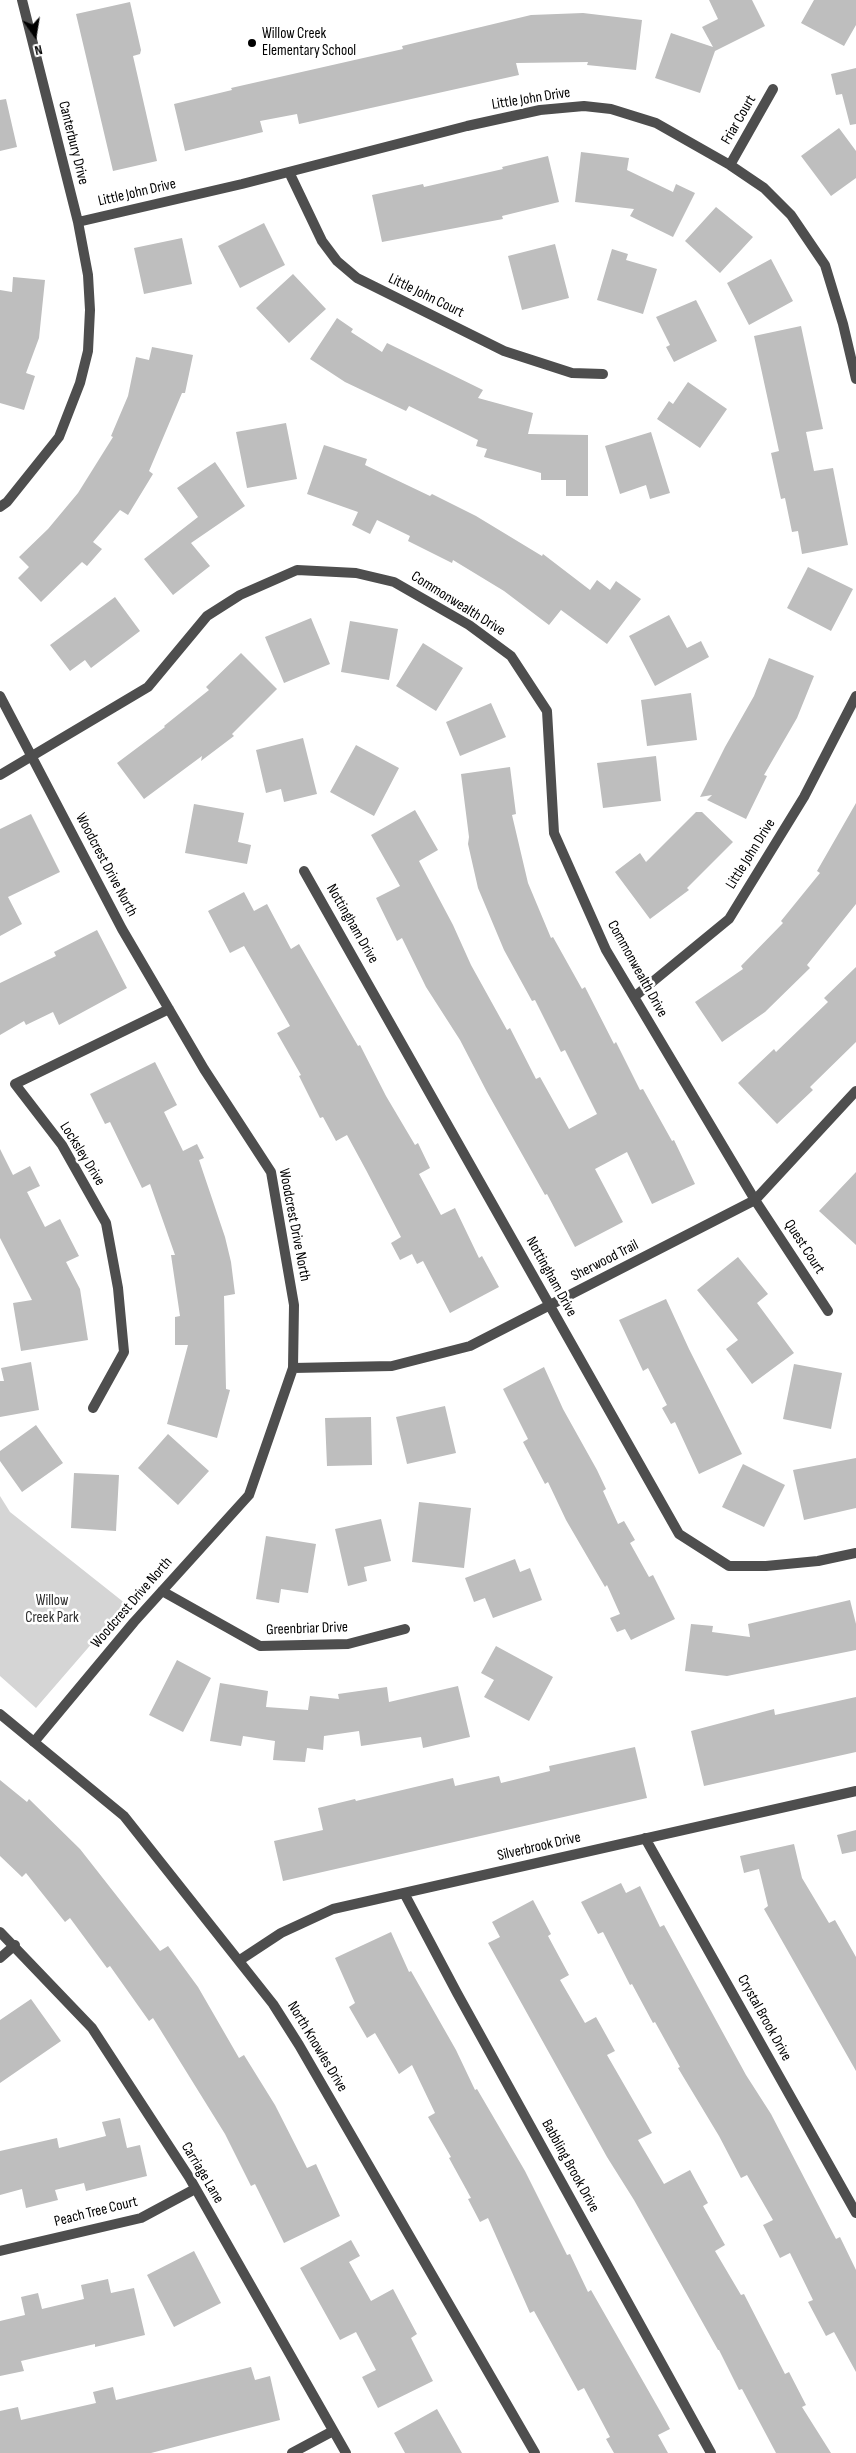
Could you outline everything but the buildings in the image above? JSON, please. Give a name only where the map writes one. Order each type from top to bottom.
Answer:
[{"type":"street","name":"Canterbury Drive","points":[[0,507],[8,502],[59,438],[80,383],[88,351],[90,310],[88,275],[78,222],[22,0]]},
{"type":"street","name":"Friar Court","points":[[730,165],[773,89]]},
{"type":"street","name":"Little John Drive","points":[[78,222],[289,172],[466,126],[540,110],[584,106],[611,109],[656,123],[730,165],[764,188],[791,215],[825,265],[843,324],[856,379]]},
{"type":"street","name":"Little John Court","points":[[289,172],[322,241],[337,261],[357,278],[504,351],[572,372],[603,374]]},
{"type":"street","name":"Commonwealth Drive","points":[[0,775],[148,687],[208,616],[240,596],[296,570],[356,573],[394,582],[469,625],[511,656],[547,711],[554,833],[606,950],[756,1200]]},
{"type":"street","name":"Woodcrest Drive North","points":[[0,696],[122,929],[204,1069],[271,1172],[294,1305],[292,1368],[249,1495],[162,1591],[34,1742]]},
{"type":"street","name":"Little John Drive","points":[[634,997],[729,919],[804,796],[856,696]]},
{"type":"street","name":"Nottingham Drive","points":[[304,871],[679,1534],[729,1566],[766,1566],[818,1562],[856,1553]]},
{"type":"street","name":"Locksley Drive","points":[[93,1408],[124,1352],[118,1288],[106,1223],[62,1145],[15,1084],[169,1009]]},
{"type":"street","name":"Sherwood Trail","points":[[292,1368],[392,1366],[470,1346],[756,1200],[856,1091]]},
{"type":"street","name":"Quest Court","points":[[756,1200],[828,1311]]},
{"type":"street","name":"Greenbriar Drive","points":[[162,1591],[260,1646],[348,1644],[405,1629]]},
{"type":"street","name":"North Knowles Drive","points":[[0,1714],[124,1816],[273,2004],[299,2045],[535,2453]]},
{"type":"street","name":"Silverbrook Drive","points":[[240,1960],[281,1933],[333,1909],[856,1790]]},
{"type":"street","name":"Crystal Brook Drive","points":[[646,1838],[856,2213]]},
{"type":"street","name":"Babbling Brook Drive","points":[[404,1893],[457,1993],[712,2453]]},
{"type":"street","name":"Carriage Lane","points":[[0,1932],[15,1945],[92,2028],[196,2189],[346,2453]]},
{"type":"street","points":[[0,1958],[15,1945]]},
{"type":"street","name":"Peach Tree Court","points":[[0,2251],[141,2218],[196,2189]]},
{"type":"street","points":[[292,2453],[333,2431]]},
{"type":"green space","name":"Willow Creek Park","points":[[0,1496],[10,1512],[126,1604],[36,1708],[0,1676]]},
{"type":"place","name":"Willow Creek Elementary School","points":[[252,43]]}]
